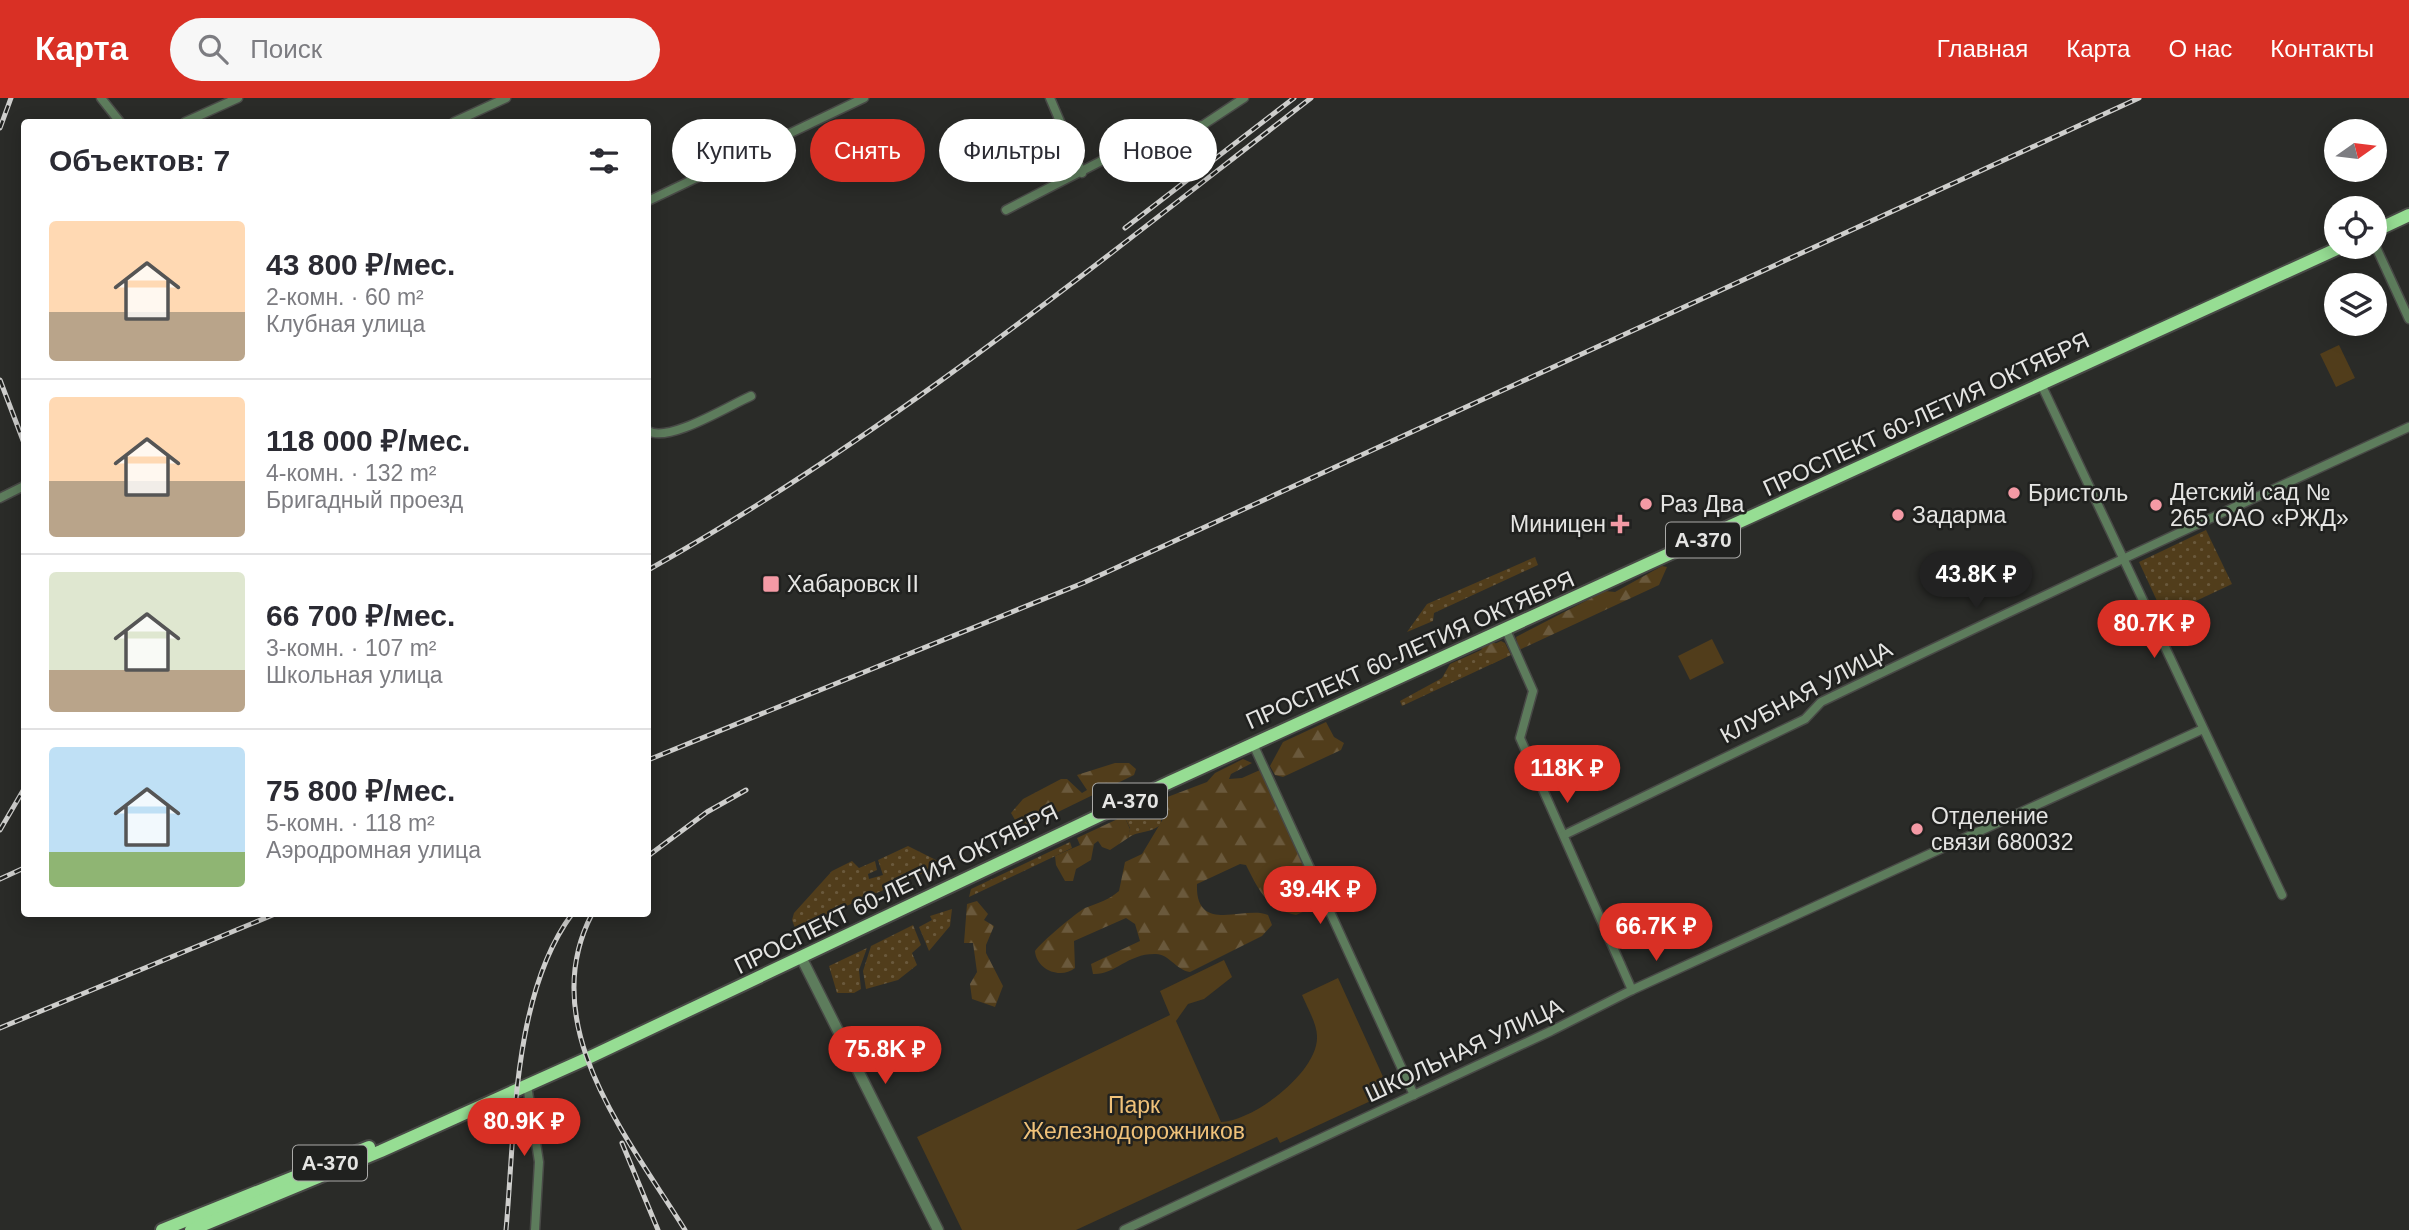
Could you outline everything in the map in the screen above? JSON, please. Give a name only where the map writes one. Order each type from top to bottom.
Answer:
[{"type":"highway","points":[[2387,225],[2409,215]]},
{"type":"highway","name":"ПРОСПЕКТ 60-ЛЕТИЯ ОКТЯБРЯ","points":[[191,1230],[381,1151],[527,1085],[1254,744],[2324,255]]},
{"type":"highway","name":"ПРОСПЕКТ 60-ЛЕТИЯ ОКТЯБРЯ","points":[[162,1230],[466,1106],[499,1096]]},
{"type":"street","points":[[101,98],[118,119]]},
{"type":"street","points":[[192,119],[237,98]]},
{"type":"street","points":[[472,119],[506,98]]},
{"type":"street","points":[[651,200],[864,98]]},
{"type":"street","points":[[1050,98],[1059,119]]},
{"type":"street","points":[[1085,171],[1148,137],[1203,125],[1244,98]]},
{"type":"street","points":[[1006,210],[1064,182]]},
{"type":"street","points":[[2381,259],[2409,319]]},
{"type":"street","points":[[2041,384],[2282,895]]},
{"type":"street","points":[[651,433],[671,433],[751,396]]},
{"type":"street","name":"КЛУБНАЯ УЛИЦА","points":[[1564,835],[1805,719],[1821,702],[2028,601],[2124,561],[2409,428]]},
{"type":"street","points":[[0,498],[21,488]]},
{"type":"street","points":[[1506,631],[1533,691],[1520,738],[1632,990]]},
{"type":"street","name":"ШКОЛЬНАЯ УЛИЦА","points":[[1124,1230],[1632,990],[2203,729]]},
{"type":"street","points":[[1254,744],[1414,1095]]},
{"type":"street","points":[[802,957],[938,1230]]},
{"type":"street","points":[[527,1085],[539,1170],[535,1230]]},
{"type":"green space","points":[[2339,345],[2355,378],[2336,387],[2320,354]]},
{"type":"green space","points":[[2206,530],[2232,584],[2164,616],[2139,562]]},
{"type":"green space","points":[[1535,557],[1538,565],[1434,613],[1433,621],[1407,632],[1427,604]]},
{"type":"green space","points":[[1662,566],[1667,567],[1659,585],[1519,650],[1516,637],[1605,591],[1615,592]]},
{"type":"green space","points":[[1712,639],[1724,663],[1690,680],[1678,656]]},
{"type":"green space","points":[[1490,641],[1504,647],[1506,657],[1492,664],[1481,652],[1483,644]]},
{"type":"green space","points":[[1501,641],[1511,655],[1402,706],[1400,701],[1442,678],[1450,664]]},
{"type":"green space","points":[[1326,722],[1334,737],[1344,743],[1341,750],[1283,777],[1275,775],[1270,766],[1283,742]]},
{"type":"green space","points":[[1243,759],[1252,763],[1231,774],[1229,779],[1242,778],[1260,770],[1323,909],[1320,912],[1305,911],[1296,915],[1278,908],[1259,890],[1246,865],[1240,864],[1197,884],[1199,900],[1204,909],[1213,914],[1268,915],[1272,925],[1262,936],[1190,972],[1156,954],[1137,957],[1108,971],[1093,974],[1091,964],[1140,941],[1135,924],[1126,918],[1074,941],[1075,968],[1056,973],[1044,967],[1036,957],[1035,951],[1038,947],[1085,908],[1119,891],[1125,862],[1142,854],[1163,819],[1161,815],[1152,815],[1149,804],[1207,782],[1215,773]]},
{"type":"green space","points":[[1115,763],[1129,763],[1136,769],[1134,775],[1021,830],[1011,813],[1023,799],[1061,779],[1067,779],[1082,793],[1087,790],[1077,775]]},
{"type":"green space","points":[[1149,804],[1152,815],[1161,815],[1161,824],[1128,838],[1130,828],[1124,816]]},
{"type":"green space","points":[[1124,816],[1130,829],[1128,838],[1110,850],[1102,847],[1098,841],[1094,844],[1091,860],[1076,869],[1073,881],[1065,881],[1056,865],[1055,856],[1080,845],[1077,838]]},
{"type":"green space","points":[[1070,842],[1072,848],[969,897],[971,889]]},
{"type":"green space","points":[[908,846],[936,860],[956,859],[795,928],[792,920],[794,913],[832,871],[852,861],[859,868],[875,861],[877,870],[868,874],[869,879],[883,875],[878,860]]},
{"type":"green space","points":[[977,901],[988,914],[984,920],[994,926],[986,945],[986,953],[1003,986],[995,1007],[972,999],[970,984],[977,972],[973,943],[964,943],[967,904]]},
{"type":"green space","points":[[952,909],[950,926],[929,951],[919,927],[932,920],[930,916]]},
{"type":"green space","points":[[913,925],[921,945],[912,953],[917,965],[898,980],[866,989],[863,971],[871,946]]},
{"type":"green space","points":[[867,948],[859,970],[861,989],[854,993],[837,993],[829,966]]},
{"type":"green space","name":"Парк Железнодорожников","points":[[1224,960],[1232,977],[1204,999],[1188,1004],[1176,1021],[1221,1122],[1250,1113],[1266,1104],[1296,1079],[1315,1050],[1317,1036],[1314,1021],[1302,995],[1338,978],[1390,1092],[1280,1143],[1277,1137],[1076,1230],[962,1230],[917,1137],[1170,1015],[1160,991]]},
{"type":"railway","points":[[0,128],[11,98]]},
{"type":"railway","points":[[1125,228],[1294,98]]},
{"type":"railway","points":[[651,568],[736,518],[905,406],[1069,285],[1311,98]]},
{"type":"railway","points":[[651,759],[1083,583],[2139,98]]},
{"type":"railway","points":[[0,380],[21,435]]},
{"type":"railway","points":[[651,854],[707,812],[746,790]]},
{"type":"railway","points":[[0,830],[21,794]]},
{"type":"railway","points":[[0,879],[21,869]]},
{"type":"railway","points":[[0,1028],[268,917]]},
{"type":"railway","points":[[506,1230],[515,1108],[527,1024],[552,947],[570,917]]},
{"type":"railway","points":[[591,917],[577,956],[574,997],[581,1039],[595,1079],[615,1119],[685,1230]]},
{"type":"railway","points":[[622,1143],[658,1230]]},
{"type":"place","name":"Бристоль","points":[[2014,493]]},
{"type":"place","name":"Раз Два","points":[[1646,504]]},
{"type":"place","name":"Детский сад № 265 ОАО «РЖД»","points":[[2156,505]]},
{"type":"place","name":"Задарма","points":[[1898,515]]},
{"type":"place","name":"Миницен","points":[[1620,524]]},
{"type":"place","name":"Хабаровск II","points":[[771,584]]},
{"type":"place","name":"Отделение связи 680032","points":[[1917,829]]}]
